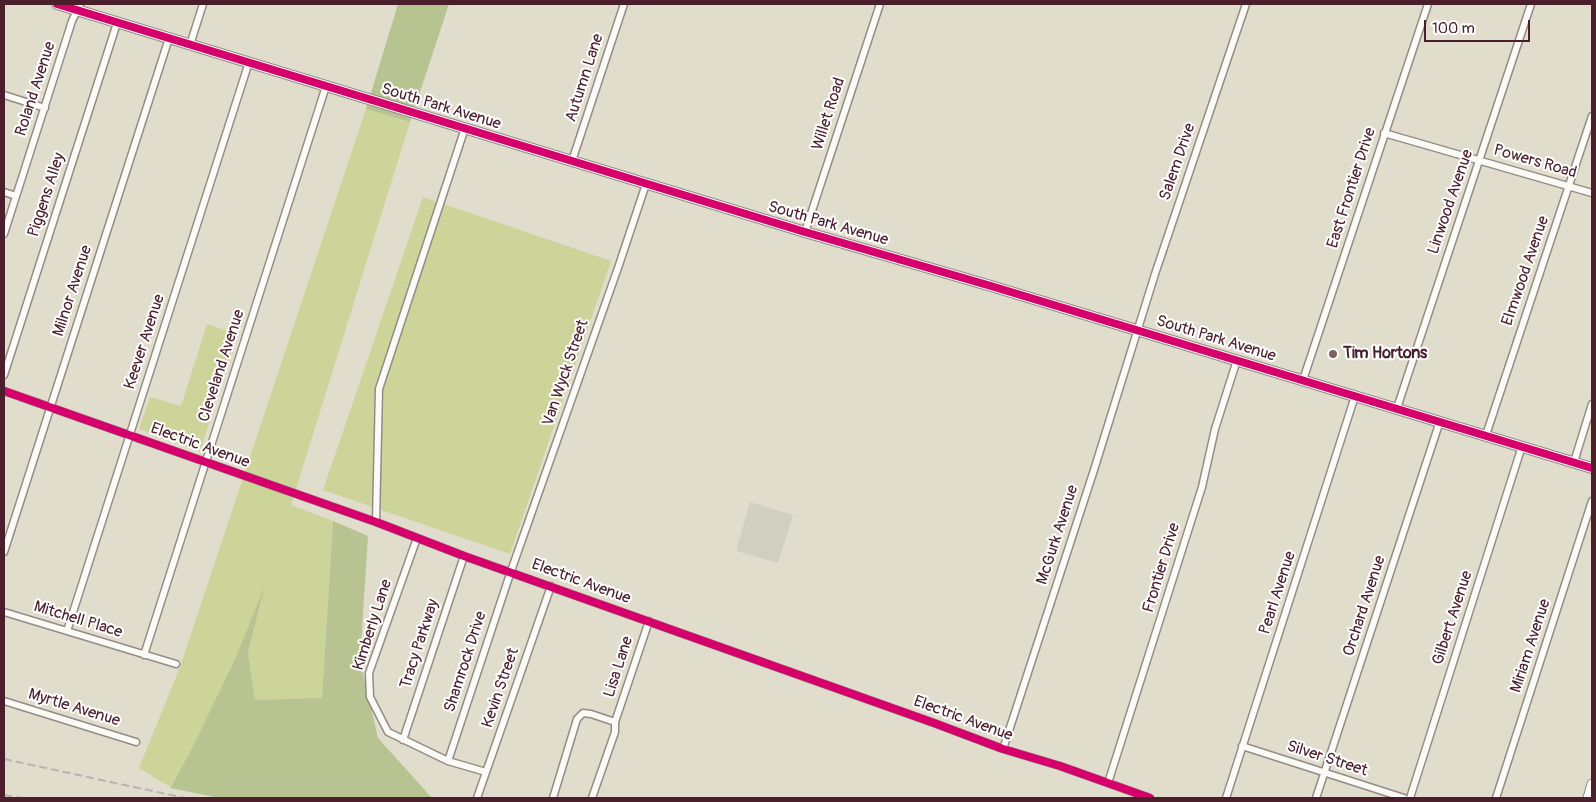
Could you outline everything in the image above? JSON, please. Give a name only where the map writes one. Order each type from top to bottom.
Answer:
[{"type":"main road","name":"South Park Avenue","points":[[57,4],[79,7],[117,23],[1592,468]]},
{"type":"street","points":[[190,45],[203,4]]},
{"type":"street","name":"Autumn Lane","points":[[572,161],[624,4]]},
{"type":"street","name":"Willet Road","points":[[805,232],[880,4]]},
{"type":"street","name":"Salem Drive","points":[[1138,330],[1246,4]]},
{"type":"street","name":"East Frontier Drive","points":[[1303,380],[1428,4]]},
{"type":"street","name":"Linwood Avenue","points":[[1397,408],[1532,4]]},
{"type":"street","name":"Roland Avenue","points":[[4,234],[72,20],[79,7]]},
{"type":"street","name":"Piggens Alley","points":[[4,375],[117,23]]},
{"type":"street","name":"Milnor Avenue","points":[[4,552],[169,38]]},
{"type":"street","name":"Keever Avenue","points":[[66,631],[249,62]]},
{"type":"street","name":"Cleveland Avenue","points":[[144,655],[326,86]]},
{"type":"street","points":[[4,95],[45,108]]},
{"type":"street","name":"Elmwood Avenue","points":[[1486,435],[1592,116]]},
{"type":"street","points":[[376,522],[379,389],[465,128]]},
{"type":"street","name":"Powers Road","points":[[1384,133],[1592,193]]},
{"type":"street","name":"Van Wyck Street","points":[[511,571],[646,184]]},
{"type":"street","points":[[4,192],[16,196]]},
{"type":"street","name":"McGurk Avenue","points":[[1003,749],[1138,330]]},
{"type":"street","name":"Frontier Drive","points":[[1108,783],[1202,487],[1215,428],[1236,360]]},
{"type":"street","name":"Electric Avenue","points":[[4,391],[376,522],[464,556],[511,571],[934,722],[1003,749],[1150,798]]},
{"type":"street","name":"Pearl Avenue","points":[[1226,798],[1355,396]]},
{"type":"street","points":[[1574,462],[1592,404]]},
{"type":"street","name":"Orchard Avenue","points":[[1316,798],[1440,422]]},
{"type":"street","name":"Gilbert Avenue","points":[[1410,798],[1522,446]]},
{"type":"street","name":"Miriam Avenue","points":[[1496,798],[1592,501]]},
{"type":"street","name":"Kimberly Lane","points":[[417,538],[369,673],[370,697],[388,732],[448,761],[486,772]]},
{"type":"street","name":"Tracy Parkway","points":[[403,740],[464,556]]},
{"type":"street","name":"Shamrock Drive","points":[[448,761],[511,571]]},
{"type":"street","name":"Kevin Street","points":[[477,798],[551,586]]},
{"type":"street","name":"Mitchell Place","points":[[4,612],[176,664]]},
{"type":"street","name":"Lisa Lane","points":[[592,798],[615,732],[615,722],[649,621]]},
{"type":"street","name":"Myrtle Avenue","points":[[4,701],[136,742]]},
{"type":"street","points":[[553,798],[577,719],[583,714],[591,714],[615,722]]},
{"type":"street","name":"Silver Street","points":[[1242,746],[1404,798]]},
{"type":"street","points":[[1588,798],[1592,784]]},
{"type":"shaded area","points":[[750,502],[793,515],[778,563],[736,551]]},
{"type":"green space","points":[[398,4],[449,4],[410,122],[366,109]]},
{"type":"green space","points":[[366,109],[410,122],[291,505],[333,521],[322,699],[255,700],[248,653],[264,591],[235,659],[191,750],[170,787],[139,768],[180,667]]},
{"type":"green space","points":[[423,197],[611,261],[510,554],[323,490]]},
{"type":"green space","points":[[207,324],[237,334],[200,452],[139,429],[150,397],[181,406]]},
{"type":"green space","points":[[333,521],[368,536],[360,660],[378,738],[432,798],[219,798],[170,788],[191,750],[235,659],[265,586],[248,653],[255,700],[322,698]]},
{"type":"railway","points":[[4,759],[185,798]]},
{"type":"railway","points":[[4,795],[21,798]]},
{"type":"cycle path","points":[[57,4],[805,232],[991,286],[1592,468]]},
{"type":"cycle path","points":[[4,391],[376,522],[464,556],[1003,749],[1060,766],[1150,798]]},
{"type":"place","name":"Tim Hortons","points":[[1333,354]]}]
